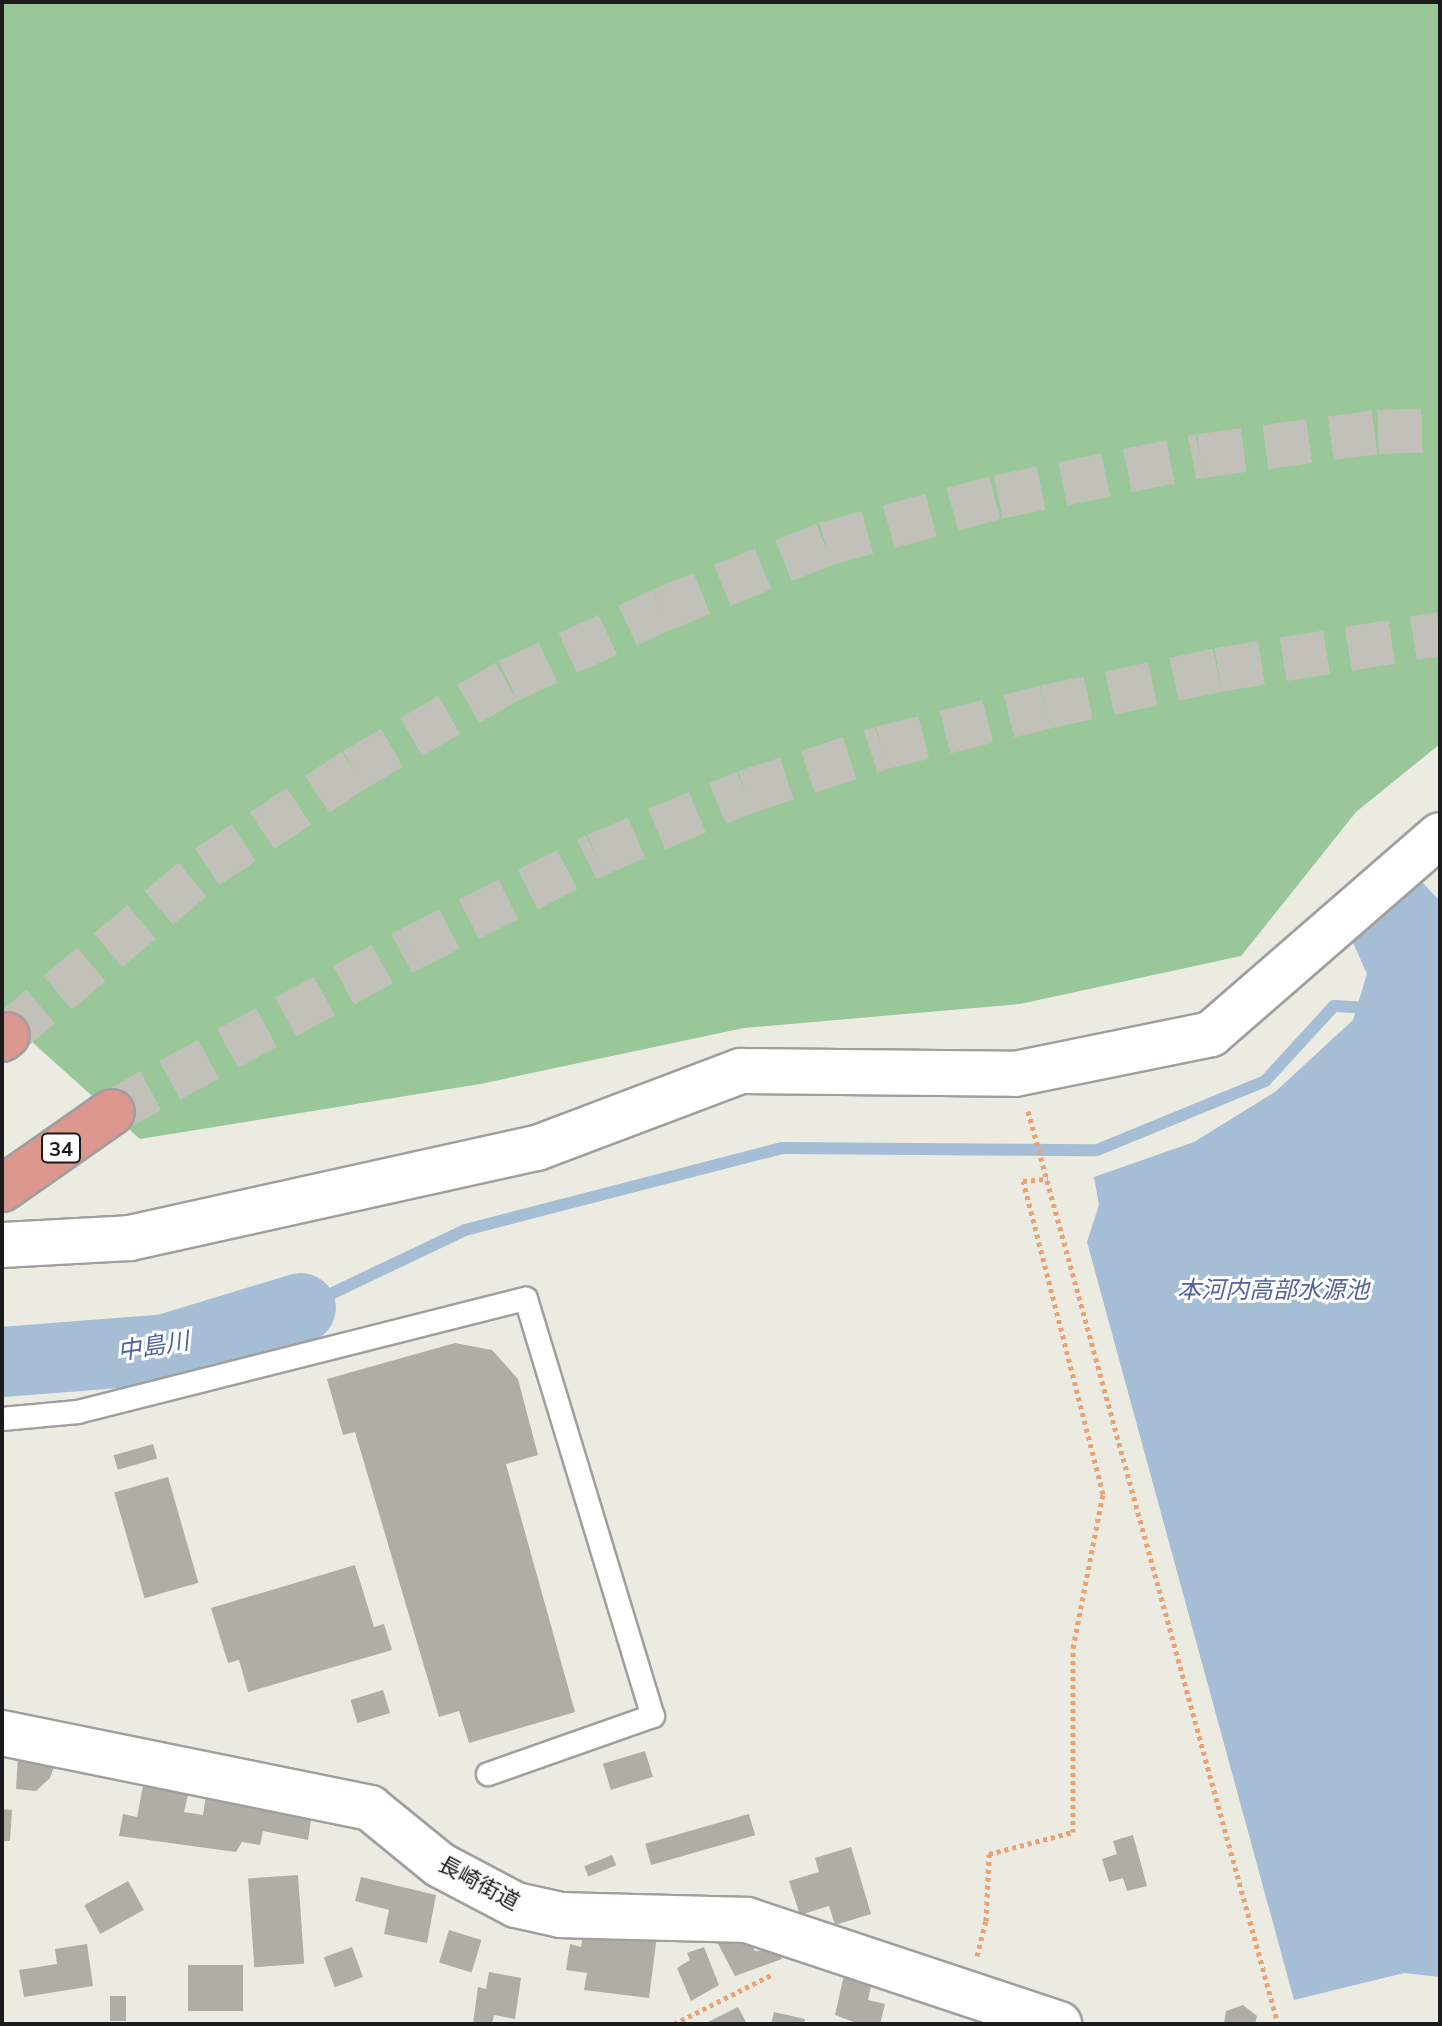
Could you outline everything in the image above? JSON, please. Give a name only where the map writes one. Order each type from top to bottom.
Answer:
[{"type":"highway","name":"34","points":[[6,1186],[112,1112]]},
{"type":"street","points":[[2,1245],[130,1238],[509,1154],[741,1071],[1019,1084],[1211,1034],[1440,835]]},
{"type":"street","name":"長崎街道","points":[[2,1733],[370,1808],[440,1865],[516,1905],[561,1915],[747,1920],[967,1996],[1059,2024]]},
{"type":"lane","points":[[2,1419],[78,1412],[526,1299],[653,1716],[488,1774]]},
{"type":"path","points":[[1019,1084],[1046,1171],[1278,2024]]},
{"type":"path","points":[[967,1996],[986,1921],[989,1854],[1073,1832],[1073,1648],[1103,1494],[1023,1181],[1048,1179]]},
{"type":"path","points":[[674,2024],[828,1946]]},
{"type":"green space","points":[[2,2],[1440,2],[1440,744],[1356,812],[1241,956],[1020,1004],[744,1028],[480,1084],[140,1139],[2,1015]]},
{"type":"water","name":"本河内高部水源池","points":[[1420,880],[1440,901],[1440,1977],[1404,1973],[1294,2000],[1087,1242],[1099,1205],[1094,1177],[1194,1142],[1275,1092],[1353,1020],[1367,974],[1351,938]]},
{"type":"building","points":[[455,1343],[492,1350],[518,1379],[538,1455],[506,1464],[575,1712],[469,1743],[459,1711],[439,1717],[355,1432],[343,1435],[327,1379]]},
{"type":"building","points":[[153,1444],[157,1458],[118,1470],[114,1455]]},
{"type":"building","points":[[168,1477],[198,1583],[144,1598],[114,1492]]},
{"type":"building","points":[[355,1565],[374,1627],[384,1624],[392,1650],[248,1692],[239,1660],[228,1663],[211,1608]]},
{"type":"building","points":[[383,1690],[390,1713],[358,1723],[350,1700]]},
{"type":"building","points":[[645,1751],[653,1777],[611,1790],[603,1764]]},
{"type":"building","points":[[18,1756],[55,1764],[50,1778],[36,1791],[16,1789]]},
{"type":"building","points":[[143,1786],[188,1795],[184,1812],[203,1815],[206,1795],[312,1814],[308,1840],[263,1831],[260,1845],[242,1842],[236,1852],[119,1836],[123,1814],[137,1817]]},
{"type":"building","points":[[2,1809],[12,1810],[10,1841],[2,1841]]},
{"type":"building","points":[[749,1814],[755,1835],[651,1865],[645,1844]]},
{"type":"building","points":[[1133,1835],[1147,1886],[1127,1891],[1123,1878],[1109,1882],[1102,1859],[1117,1854],[1113,1841]]},
{"type":"building","points":[[851,1847],[871,1914],[835,1925],[829,1906],[800,1915],[789,1881],[819,1872],[815,1858]]},
{"type":"building","points":[[612,1855],[616,1865],[588,1876],[584,1866]]},
{"type":"building","points":[[298,1875],[304,1964],[254,1967],[248,1878]]},
{"type":"building","points":[[361,1877],[436,1895],[427,1943],[384,1934],[389,1910],[355,1901]]},
{"type":"building","points":[[128,1881],[144,1910],[100,1934],[84,1905]]},
{"type":"building","points":[[584,1928],[657,1935],[649,1998],[584,1990],[587,1973],[566,1970],[570,1944],[581,1947]]},
{"type":"building","points":[[743,1929],[755,1951],[777,1950],[782,1959],[735,1976],[716,1940]]},
{"type":"building","points":[[449,1930],[482,1940],[472,1972],[439,1963]]},
{"type":"building","points":[[87,1944],[93,1986],[24,1997],[19,1970],[57,1964],[55,1949]]},
{"type":"building","points":[[352,1947],[363,1977],[335,1987],[324,1957]]},
{"type":"building","points":[[704,1947],[719,1985],[691,2001],[677,1968],[690,1960],[687,1953]]},
{"type":"building","points":[[188,1965],[243,1965],[243,2011],[188,2011]]},
{"type":"building","points":[[489,1972],[521,1978],[515,2019],[494,2015],[492,2024],[473,2024],[478,1987],[486,1989]]},
{"type":"building","points":[[844,1975],[872,1982],[868,2000],[885,2004],[880,2024],[859,2024],[835,2015]]},
{"type":"building","points":[[110,1996],[126,1996],[126,2021],[110,2021]]},
{"type":"building","points":[[1243,2005],[1257,2016],[1255,2024],[1224,2024],[1226,2011]]},
{"type":"building","points":[[738,2007],[747,2024],[704,2024]]},
{"type":"building","points":[[774,2012],[805,2019],[804,2024],[771,2024]]},
{"type":"waterway","points":[[301,1308],[465,1230],[782,1148],[1097,1150],[1265,1081],[1334,1006],[1371,1008]]},
{"type":"waterway","name":"中島川","points":[[2,1362],[166,1349],[301,1308]]},
{"type":"tunnel","points":[[7,1035],[207,867],[354,770],[508,681],[661,610],[825,544],[998,497],[1200,456],[1378,432],[1440,430]]},
{"type":"tunnel","points":[[112,1112],[410,949],[596,855],[745,792],[881,748],[1045,707],[1218,670],[1440,634]]}]
